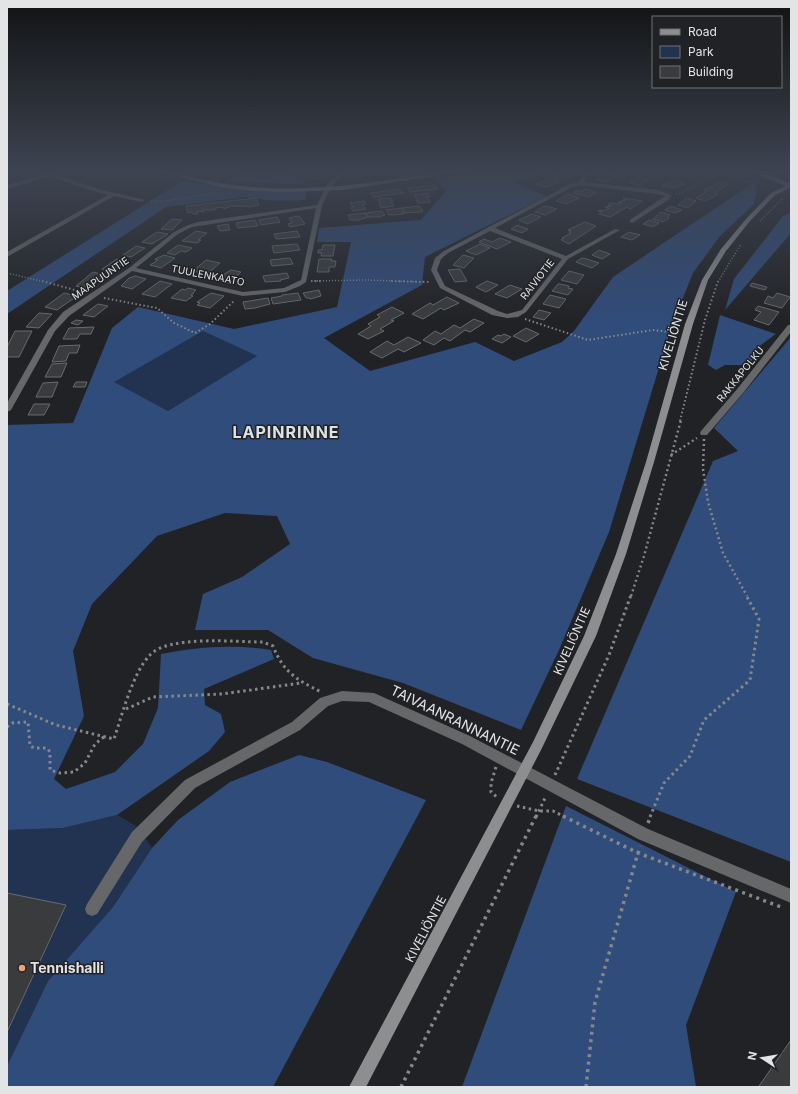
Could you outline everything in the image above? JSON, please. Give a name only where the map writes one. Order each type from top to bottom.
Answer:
[{"type":"street","points":[[7,255],[65,222]]},
{"type":"street","name":"MAAPUUNTIE","points":[[7,410],[52,330],[66,314],[130,269],[176,234],[190,226],[214,222]]},
{"type":"street","points":[[304,281],[316,222]]},
{"type":"street","points":[[503,222],[446,252],[438,258],[434,270],[442,287],[495,313],[507,316],[515,315]]},
{"type":"street","name":"KIVELIÖNTIE","points":[[357,1087],[537,746],[590,636],[621,554],[650,462],[686,334],[705,280],[723,250],[748,222]]},
{"type":"street","name":"RAIVIOTIE","points":[[490,229],[566,258],[524,311],[515,315]]},
{"type":"street","points":[[566,258],[616,230]]},
{"type":"street","name":"TUULENKAATO","points":[[130,269],[243,294],[286,290],[304,281]]},
{"type":"street","name":"RAKKAPOLKU","points":[[704,433],[741,390],[791,327]]},
{"type":"street","name":"TAIVAANRANNANTIE","points":[[92,909],[137,837],[190,784],[296,726],[324,702],[342,696],[370,697],[466,740],[643,834],[791,896]]},
{"type":"path","points":[[7,273],[93,295],[157,308],[174,324],[195,333],[205,328],[243,294]]},
{"type":"path","points":[[304,281],[366,280],[439,282]]},
{"type":"path","points":[[515,315],[588,340],[653,330],[702,337]]},
{"type":"path","points":[[671,455],[704,433]]},
{"type":"path","points":[[586,1087],[595,1003],[618,916],[632,878],[643,834],[664,783],[690,756],[704,720],[750,680],[759,619],[723,554],[708,502],[703,468],[704,433]]},
{"type":"path","points":[[7,704],[56,725],[114,739],[138,672],[150,654],[165,645],[180,642],[263,642],[273,646],[285,670],[302,683],[333,699]]},
{"type":"path","points":[[125,709],[153,697],[222,694],[302,683]]},
{"type":"path","points":[[7,727],[12,723],[28,722],[30,746],[34,748],[48,748],[50,752],[50,770],[60,773],[74,772],[85,763],[95,744],[105,736]]},
{"type":"path","points":[[499,758],[491,782],[490,792],[507,804],[539,811],[553,811],[638,853],[785,908]]},
{"type":"green space","points":[[203,331],[257,356],[168,411],[113,382]]},
{"type":"green space","points":[[117,815],[138,827],[152,848],[113,907],[48,981],[7,1066],[7,830],[63,828]]},
{"type":"shaded area","points":[[117,222],[144,222],[7,314],[7,291]]},
{"type":"shaded area","points":[[395,222],[495,222],[425,257],[422,285],[324,338],[370,371],[475,342],[514,361],[562,342],[574,331],[613,277],[695,222],[735,222],[720,236],[693,273],[672,325],[609,532],[559,650],[521,730],[403,683],[313,658],[268,630],[195,630],[203,594],[242,577],[290,544],[277,516],[225,513],[157,536],[92,604],[73,651],[84,716],[54,779],[66,789],[115,772],[143,744],[158,708],[161,654],[216,647],[243,647],[271,650],[274,659],[204,689],[205,705],[221,714],[225,732],[209,751],[117,815],[63,828],[7,830],[7,425],[73,423],[112,328],[138,307],[234,329],[337,307],[351,242],[317,242],[319,228]],"holes":[[[203,331],[257,356],[168,411],[114,382]]]},
{"type":"shaded area","points":[[778,222],[791,222],[791,233],[725,310],[734,279]]},
{"type":"shaded area","points":[[720,315],[776,334],[757,348],[750,365],[725,365],[716,370],[708,365]]},
{"type":"shaded area","points":[[791,337],[791,862],[577,779],[713,461],[738,451],[714,428]]},
{"type":"shaded area","points":[[299,755],[327,762],[426,800],[273,1087],[7,1087],[7,1066],[48,981],[113,907],[152,848],[178,820],[230,782]]},
{"type":"shaded area","points":[[566,806],[736,892],[686,1025],[696,1087],[462,1087]]},
{"type":"building","points":[[169,222],[180,222],[172,230],[161,229]]},
{"type":"building","points":[[256,222],[258,226],[238,228],[236,223]]},
{"type":"building","points":[[260,222],[280,222],[261,225]]},
{"type":"building","points":[[304,222],[305,224],[290,227],[288,224]]},
{"type":"building","points":[[585,222],[596,226],[569,244],[561,240],[571,233],[569,232],[571,231],[568,230]]},
{"type":"building","points":[[646,222],[659,223],[653,227],[643,224]]},
{"type":"building","points":[[228,224],[230,230],[220,231],[217,226]]},
{"type":"building","points":[[517,225],[528,229],[522,233],[511,229]]},
{"type":"building","points":[[196,231],[207,233],[198,240],[201,240],[197,243],[182,241]]},
{"type":"building","points":[[297,231],[300,237],[276,239],[274,234]]},
{"type":"building","points":[[157,232],[168,234],[152,244],[142,242]]},
{"type":"building","points":[[629,232],[640,235],[632,240],[621,237]]},
{"type":"building","points":[[500,238],[511,242],[497,249],[479,242],[484,239],[492,242]]},
{"type":"building","points":[[297,244],[300,250],[274,253],[272,246]]},
{"type":"building","points":[[480,244],[490,248],[476,255],[466,251]]},
{"type":"building","points":[[178,245],[192,248],[186,252],[181,251],[175,255],[167,253]]},
{"type":"building","points":[[323,245],[335,245],[333,256],[321,256],[322,253],[318,253],[318,250],[322,250]]},
{"type":"building","points":[[136,246],[145,248],[131,257],[123,255]]},
{"type":"building","points":[[599,250],[610,254],[602,259],[592,255]]},
{"type":"building","points":[[164,255],[175,258],[161,268],[150,265],[158,260],[155,259]]},
{"type":"building","points":[[463,255],[474,258],[464,268],[453,265]]},
{"type":"building","points":[[290,258],[293,264],[272,266],[270,260]]},
{"type":"building","points":[[582,258],[599,263],[592,268],[576,262]]},
{"type":"building","points":[[117,259],[127,261],[112,271],[102,269]]},
{"type":"building","points":[[319,259],[332,259],[331,261],[336,261],[335,267],[329,267],[329,272],[317,272]]},
{"type":"building","points":[[206,260],[220,263],[207,274],[193,271]]},
{"type":"building","points":[[460,269],[467,281],[455,282],[448,270]]},
{"type":"building","points":[[231,270],[241,272],[229,283],[218,280],[223,276],[221,276]]},
{"type":"building","points":[[569,271],[584,275],[577,284],[561,280]]},
{"type":"building","points":[[93,272],[105,275],[87,289],[76,286]]},
{"type":"building","points":[[287,273],[289,278],[280,280],[281,281],[265,282],[263,276]]},
{"type":"building","points":[[135,276],[146,279],[132,289],[121,286],[129,278]]},
{"type":"building","points":[[160,281],[172,284],[155,297],[142,294]]},
{"type":"building","points":[[487,281],[498,285],[486,292],[476,287]]},
{"type":"building","points":[[752,283],[767,287],[765,290],[750,286]]},
{"type":"building","points":[[558,284],[569,286],[568,288],[573,289],[568,295],[552,291]]},
{"type":"building","points":[[510,285],[522,289],[507,298],[495,294]]},
{"type":"building","points":[[188,288],[196,290],[191,295],[193,296],[186,301],[171,298],[182,289],[185,290]]},
{"type":"building","points":[[319,290],[321,296],[310,299],[306,298],[303,293]]},
{"type":"building","points":[[64,293],[77,296],[57,310],[45,307]]},
{"type":"building","points":[[211,293],[224,296],[210,308],[197,305],[200,303],[197,302]]},
{"type":"building","points":[[298,293],[301,300],[273,304],[271,298],[282,295]]},
{"type":"building","points":[[777,293],[790,297],[782,308],[764,303],[768,296],[773,298]]},
{"type":"building","points":[[550,295],[566,299],[559,308],[543,304]]},
{"type":"building","points":[[447,297],[459,303],[444,310],[441,308],[423,319],[412,314],[430,303],[433,305]]},
{"type":"building","points":[[268,298],[270,304],[245,309],[243,302]]},
{"type":"building","points":[[98,304],[108,306],[94,317],[83,315]]},
{"type":"building","points":[[758,306],[779,312],[769,325],[754,320],[761,312],[755,310]]},
{"type":"building","points":[[392,307],[404,313],[391,320],[394,321],[380,329],[384,331],[368,339],[358,334],[371,326],[368,324],[380,317],[377,315]]},
{"type":"building","points":[[539,310],[551,313],[544,320],[533,317]]},
{"type":"building","points":[[39,313],[52,314],[39,328],[26,327]]},
{"type":"building","points":[[474,319],[484,323],[470,332],[465,330],[450,341],[444,338],[434,345],[423,340],[435,331],[441,334],[454,325],[460,328]]},
{"type":"building","points":[[76,320],[83,321],[78,325],[71,323]]},
{"type":"building","points":[[94,327],[91,334],[80,334],[77,339],[63,339],[69,328]]},
{"type":"building","points":[[526,328],[539,334],[526,342],[513,336]]},
{"type":"building","points":[[15,331],[32,331],[19,357],[7,357],[7,347]]},
{"type":"building","points":[[504,334],[511,337],[502,343],[492,339],[498,335],[501,336]]},
{"type":"building","points":[[408,337],[421,343],[404,352],[398,349],[382,358],[370,352],[387,341],[394,345]]},
{"type":"building","points":[[80,345],[77,353],[69,353],[66,361],[52,362],[59,346]]},
{"type":"building","points":[[67,363],[61,377],[45,377],[52,364]]},
{"type":"building","points":[[58,382],[52,397],[36,397],[43,383]]},
{"type":"building","points":[[76,382],[87,382],[85,387],[73,387]]},
{"type":"building","points":[[34,404],[50,404],[44,415],[28,415]]},
{"type":"building","name":"Tennishalli","points":[[7,893],[66,905],[7,1032]]},
{"type":"building","points":[[791,1040],[791,1087],[759,1087],[759,1086]]},
{"type":"place","name":"Tennishalli","points":[[22,968]]},
{"type":"district","name":"LAPINRINNE","points":[[286,432]]}]
